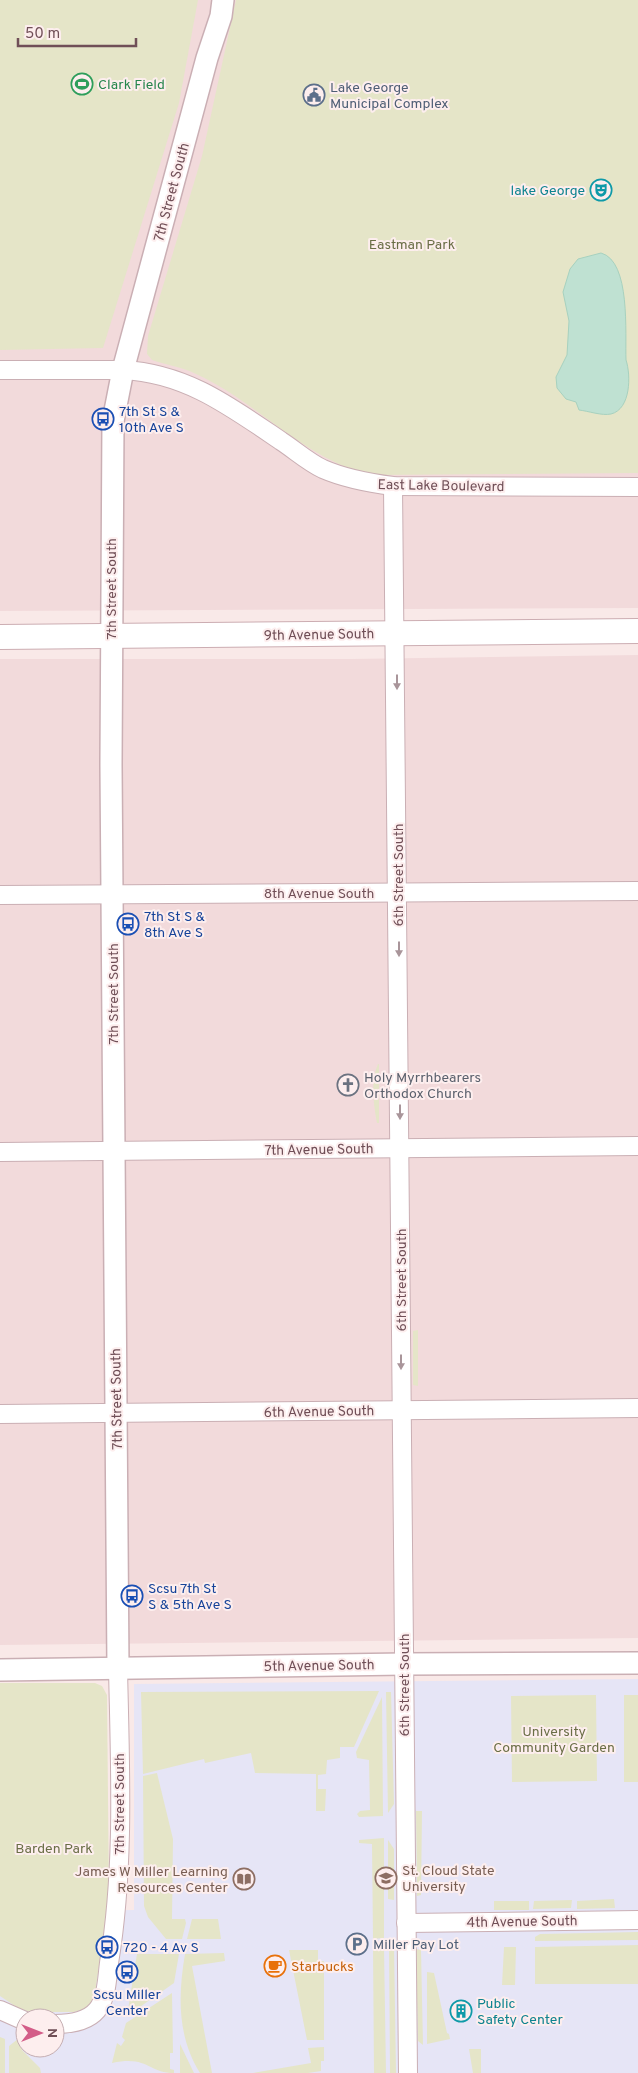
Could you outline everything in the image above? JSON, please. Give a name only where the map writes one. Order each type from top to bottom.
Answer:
[{"type":"main road","name":"9th Avenue South","points":[[0,637],[638,631]]},
{"type":"street","name":"7th Street South","points":[[65,2023],[84,2020],[96,2011],[102,2002],[116,1921],[120,1884],[112,894],[112,430],[123,370],[207,58],[221,16],[223,0]]},
{"type":"street","name":"East Lake Boulevard","points":[[0,370],[142,371],[195,386],[320,468],[362,483],[393,486],[638,487]]},
{"type":"street","name":"6th Street South","points":[[393,486],[396,633],[408,2073]]},
{"type":"street","name":"8th Avenue South","points":[[0,895],[638,891]]},
{"type":"street","name":"7th Avenue South","points":[[0,1152],[638,1146]]},
{"type":"street","name":"6th Avenue South","points":[[0,1414],[638,1408]]},
{"type":"street","name":"5th Avenue South","points":[[0,1670],[404,1664],[638,1663]]},
{"type":"street","name":"4th Avenue South","points":[[406,1923],[638,1920]]},
{"type":"street","points":[[0,2010],[15,2017]]},
{"type":"shaded area","points":[[0,0],[638,0],[638,608],[0,611]]},
{"type":"shaded area","points":[[601,253],[611,259],[617,269],[622,284],[626,317],[628,391],[622,406],[618,411],[611,414],[579,410],[576,402],[566,399],[557,388],[556,377],[567,355],[569,321],[563,292],[570,269],[578,259]]},
{"type":"shaded area","points":[[638,655],[638,1638],[0,1645],[0,659],[351,659]]},
{"type":"shaded area","name":"St. Cloud State University","points":[[638,1679],[638,2073],[0,2073],[0,1912],[134,1910],[134,1684]]},
{"type":"green space","name":"Clark Field","points":[[0,0],[198,0],[179,103],[103,348],[0,350]]},
{"type":"green space","name":"Eastman Park","points":[[236,0],[638,0],[638,473],[371,475],[346,467],[324,456],[219,386],[191,372],[152,360],[147,354],[148,336],[202,156]]},
{"type":"green space","points":[[378,1064],[379,1123],[377,1123],[373,1086]]},
{"type":"green space","points":[[418,1330],[418,1386],[413,1385],[413,1331]]},
{"type":"green space","name":"Barden Park","points":[[0,1683],[95,1683],[102,1686],[107,1695],[109,1896],[95,1994],[90,2005],[85,2009],[74,2012],[65,2012],[65,2008],[18,2008],[0,1996]]},
{"type":"green space","points":[[379,1691],[354,1747],[340,1747],[340,1758],[327,1760],[326,1774],[318,1775],[318,1789],[326,1789],[325,1811],[316,1811],[316,1774],[255,1773],[251,1753],[205,1763],[204,1759],[143,1774],[141,1692]]},
{"type":"green space","points":[[386,1692],[391,1692],[394,1804],[388,1813]]},
{"type":"green space","name":"University Community Garden","points":[[596,1695],[597,1781],[512,1782],[511,1696]]},
{"type":"green space","name":"University Community Garden","points":[[624,1695],[638,1695],[638,1782],[624,1782]]},
{"type":"green space","points":[[382,1697],[383,1816],[359,1817],[357,1814],[360,1811],[370,1810],[369,1760],[357,1758],[356,1752]]},
{"type":"green space","points":[[157,1773],[173,1839],[172,1919],[185,1919],[186,1923],[182,1939],[166,1939],[148,1917],[144,1906],[143,1776]]},
{"type":"green space","points":[[416,1811],[422,1811],[421,1895],[417,1896]]},
{"type":"green space","points":[[384,1838],[384,1938],[373,1939],[372,1844],[359,1843],[359,1840]]},
{"type":"green space","points":[[388,1840],[394,1849],[394,1900],[388,1899]]},
{"type":"green space","points":[[614,1899],[615,1908],[577,1909],[577,1901]]},
{"type":"green space","points":[[572,1900],[571,1908],[533,1909],[534,1901]]},
{"type":"green space","points":[[494,1901],[529,1901],[529,1910],[494,1910]]},
{"type":"green space","points":[[192,1919],[218,1919],[221,1939],[187,1939]]},
{"type":"green space","points":[[638,1932],[638,1940],[535,1941],[535,1937],[540,1934]]},
{"type":"green space","points":[[394,1945],[396,2073],[390,2073],[389,1946]]},
{"type":"green space","points":[[638,1945],[638,1984],[535,1984],[535,1947]]},
{"type":"green space","points":[[504,1947],[516,1947],[515,1985],[502,1985]]},
{"type":"green space","points":[[373,1948],[384,1948],[386,2073],[374,2073]]},
{"type":"green space","points":[[416,1949],[421,1950],[423,2045],[418,2041]]},
{"type":"green space","points":[[289,1950],[318,1950],[318,1961],[324,1961],[324,2040],[307,2040]]},
{"type":"green space","points":[[224,1953],[225,1961],[192,1966],[212,2073],[200,2073],[187,2045],[181,2015],[181,1985],[185,1954]]},
{"type":"green space","points":[[137,1954],[179,1954],[174,1983],[127,2016]]},
{"type":"green space","points":[[427,1972],[434,1973],[447,2033],[450,2039],[427,2044]]},
{"type":"green space","points":[[172,1993],[173,2053],[170,2053],[170,2069],[174,2070],[174,2073],[158,2070],[133,2061],[112,2063],[117,2043],[121,2046],[125,2040],[122,2037],[126,2023]]},
{"type":"green space","points":[[0,2037],[5,2039],[5,2073],[0,2073]]},
{"type":"green space","points":[[15,2041],[15,2058],[30,2058],[40,2068],[41,2073],[9,2073],[9,2046]]},
{"type":"green space","points":[[180,2044],[194,2073],[180,2073]]},
{"type":"green space","points":[[324,2047],[324,2061],[321,2061],[321,2071],[308,2073],[253,2073],[311,2063],[308,2048]]},
{"type":"green space","points":[[469,2049],[481,2049],[481,2073],[473,2073]]},
{"type":"place","name":"Clark Field","points":[[82,84]]},
{"type":"place","name":"Lake George Municipal Complex","points":[[314,95]]},
{"type":"place","name":"lake George","points":[[601,190]]},
{"type":"place","name":"7th St S & 10th Ave S","points":[[103,419]]},
{"type":"place","name":"7th St S & 8th Ave S","points":[[128,924]]},
{"type":"place","name":"Holy Myrrhbearers Orthodox Church","points":[[348,1085]]},
{"type":"place","name":"Scsu 7th St S & 5th Ave S","points":[[132,1596]]},
{"type":"place","name":"St. Cloud State University","points":[[386,1878]]},
{"type":"place","name":"James W Miller Learning Resources Center","points":[[244,1879]]},
{"type":"place","name":"Miller Pay Lot","points":[[357,1944]]},
{"type":"place","name":"720 - 4 Av S","points":[[107,1947]]},
{"type":"place","name":"Starbucks","points":[[275,1966]]},
{"type":"place","name":"Scsu Miller Center","points":[[127,1972]]},
{"type":"place","name":"Public Safety Center","points":[[461,2011]]}]
